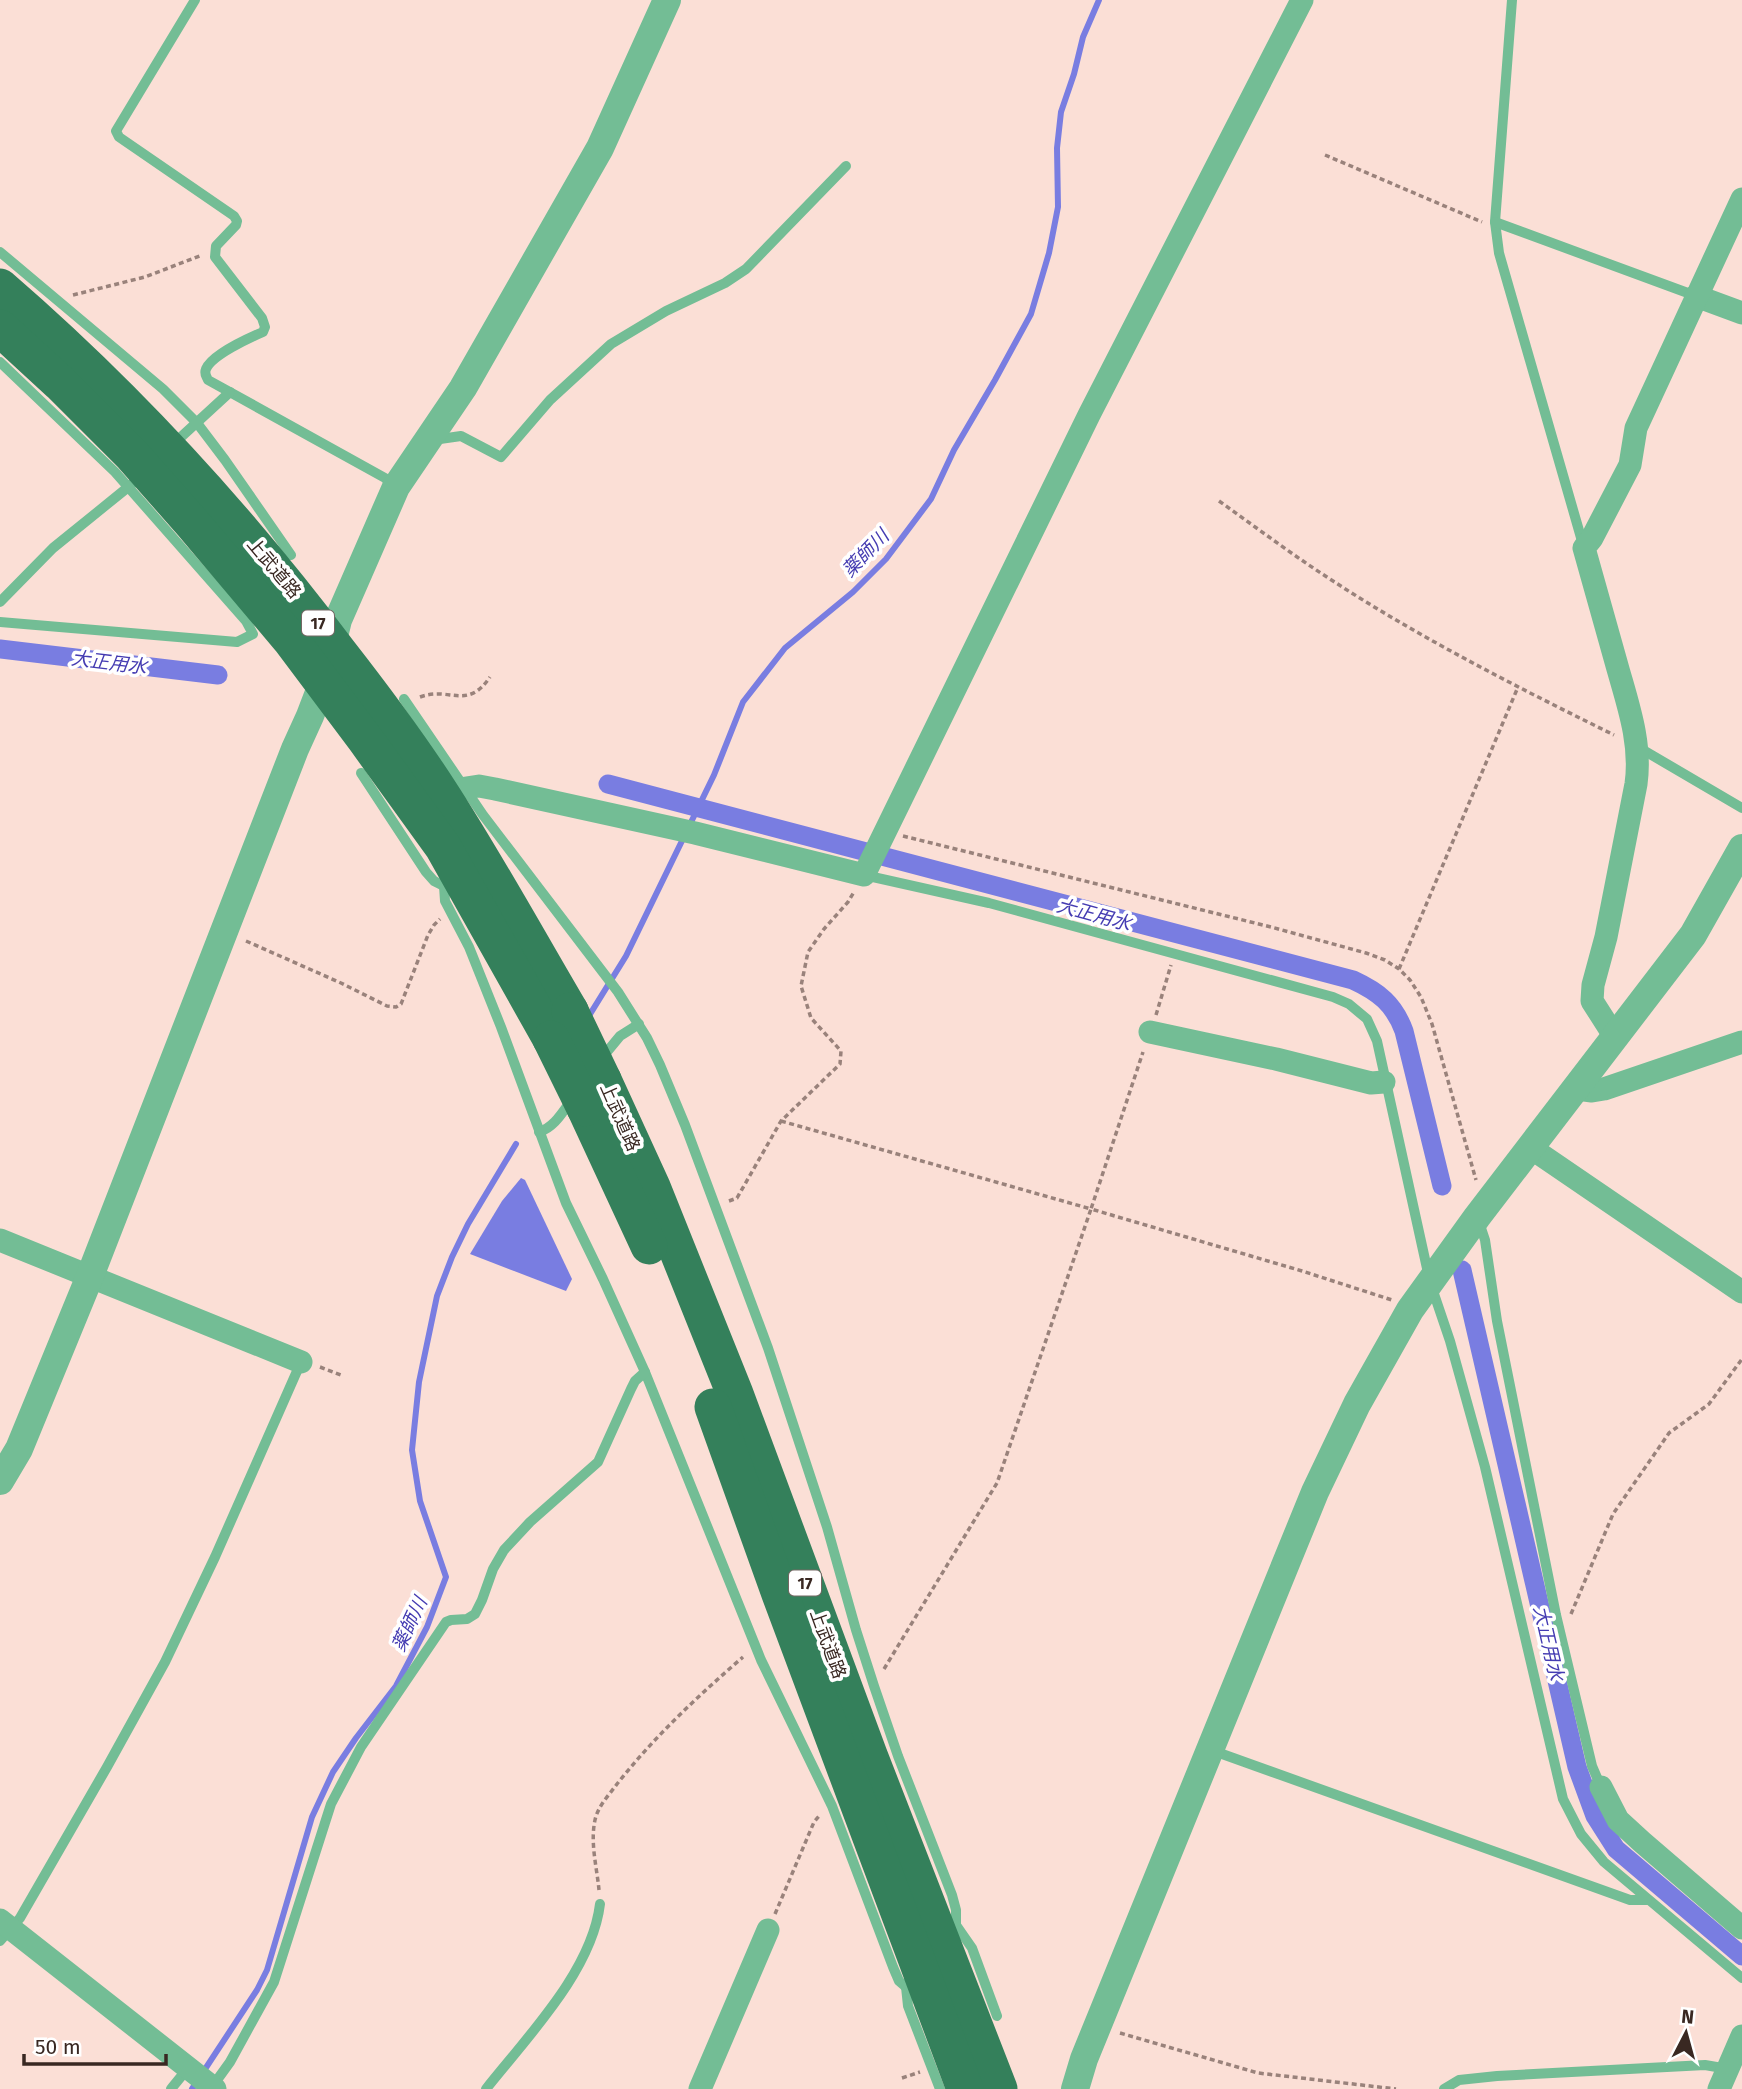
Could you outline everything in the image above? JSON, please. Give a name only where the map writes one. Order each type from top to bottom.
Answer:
[{"type":"highway","name":"上武道路","points":[[0,287],[89,367],[142,420],[250,539],[453,790],[560,1025],[591,1085],[652,1187],[736,1394],[869,1755],[948,1929],[999,2089]]},
{"type":"highway","name":"上武道路","points":[[0,328],[60,383],[132,456],[270,615],[323,682],[443,847],[451,880],[560,1025]]},
{"type":"highway","name":"上武道路","points":[[591,1085],[638,1219],[691,1343],[917,1988],[965,2089]]},
{"type":"street","points":[[0,1481],[19,1449],[90,1276],[323,682],[345,603],[396,487],[463,388],[600,148],[667,0]]},
{"type":"street","points":[[453,790],[479,786],[495,789],[867,871],[1089,415],[1302,0]]},
{"type":"street","points":[[1615,1037],[1592,1001],[1593,985],[1606,937],[1636,784],[1638,747],[1584,548],[1592,538],[1630,465],[1636,428],[1742,199]]},
{"type":"street","points":[[1696,296],[1742,313]]},
{"type":"street","points":[[1074,2089],[1315,1492],[1385,1351],[1410,1310],[1477,1216],[1693,935],[1742,849]]},
{"type":"street","points":[[1150,1032],[1371,1083],[1384,1082]]},
{"type":"street","points":[[1577,1089],[1604,1089],[1742,1042]]},
{"type":"street","points":[[1531,1147],[1742,1292]]},
{"type":"street","points":[[0,1240],[301,1362]]},
{"type":"street","points":[[1601,1787],[1618,1820],[1742,1928]]},
{"type":"street","points":[[4,1929],[203,2080]]},
{"type":"street","points":[[700,2089],[768,1930]]},
{"type":"street","points":[[1723,2079],[1742,2036]]},
{"type":"lane","points":[[195,0],[116,131],[119,137],[234,216],[237,221],[216,246],[215,257],[265,327],[263,332],[230,347],[206,368],[205,374],[208,380],[385,478],[396,487]]},
{"type":"lane","points":[[1512,0],[1495,222],[1499,253],[1584,548]]},
{"type":"lane","points":[[426,441],[460,436],[501,457],[550,400],[611,344],[666,311],[725,283],[746,269],[846,166]]},
{"type":"lane","points":[[1495,222],[1696,296]]},
{"type":"lane","points":[[0,251],[163,389],[197,423],[291,555]]},
{"type":"lane","points":[[0,362],[132,484],[246,621],[253,634],[237,642],[0,621]]},
{"type":"lane","points":[[181,438],[230,392]]},
{"type":"lane","points":[[0,602],[53,548],[132,484]]},
{"type":"lane","points":[[407,704],[453,790],[483,815],[596,961],[639,1024],[665,1077],[768,1348],[806,1458],[874,1686],[952,1895],[956,1910],[948,1929],[972,1948],[997,2016]]},
{"type":"lane","points":[[1638,747],[1742,808]]},
{"type":"lane","points":[[360,774],[426,872],[434,881],[451,880],[445,901],[469,947],[566,1203],[645,1372],[756,1647],[832,1806],[899,1981],[917,1988],[908,2006],[940,2089]]},
{"type":"lane","points":[[867,871],[1333,997],[1349,1004],[1367,1019],[1377,1041],[1430,1282],[1450,1341],[1485,1467],[1563,1799],[1591,1848],[1604,1863],[1742,1978]]},
{"type":"lane","points":[[539,1132],[554,1123],[591,1085],[613,1043],[639,1024]]},
{"type":"lane","points":[[1477,1216],[1485,1240],[1497,1321],[1560,1634],[1592,1766],[1601,1787]]},
{"type":"lane","points":[[4,1929],[20,1918],[165,1662],[215,1557],[301,1362]]},
{"type":"lane","points":[[171,2089],[203,2080],[230,2062],[274,1982],[331,1804],[361,1747],[446,1622],[467,1619],[475,1614],[493,1569],[505,1550],[530,1522],[598,1462],[635,1381],[645,1372]]},
{"type":"lane","points":[[1211,1750],[1630,1900],[1647,1900]]},
{"type":"lane","points":[[486,2089],[570,1982],[594,1936],[600,1904]]},
{"type":"lane","points":[[1444,2089],[1459,2080],[1497,2076],[1705,2065],[1723,2079]]},
{"type":"path","points":[[1325,155],[1484,223],[1495,222]]},
{"type":"path","points":[[60,302],[75,294],[145,277],[214,252]]},
{"type":"path","points":[[1219,501],[1333,581],[1518,687],[1638,747]]},
{"type":"path","points":[[407,704],[429,693],[462,696],[477,693],[490,677]]},
{"type":"path","points":[[1399,969],[1518,687]]},
{"type":"path","points":[[716,1206],[737,1198],[781,1121],[840,1064],[841,1051],[811,1018],[801,986],[808,952],[848,902],[867,871]]},
{"type":"path","points":[[224,931],[387,1006],[396,1007],[405,996],[434,925],[451,912]]},
{"type":"path","points":[[874,1686],[997,1483],[1175,954]]},
{"type":"path","points":[[781,1121],[1374,1293]]},
{"type":"path","points":[[1560,1634],[1579,1599],[1613,1514],[1669,1433],[1709,1404],[1742,1359]]},
{"type":"path","points":[[600,1904],[593,1838],[595,1819],[601,1805],[640,1755],[669,1724],[705,1689],[756,1647]]},
{"type":"path","points":[[768,1930],[814,1822],[832,1806]]},
{"type":"path","points":[[1097,2027],[1258,2073],[1396,2089]]},
{"type":"shaded area","points":[[521,1178],[525,1180],[572,1279],[566,1291],[470,1254],[502,1201]]},
{"type":"waterway","name":"薬師川","points":[[587,1019],[626,956],[714,775],[743,702],[785,648],[853,592],[886,559],[931,499],[954,450],[1031,314],[1049,253],[1058,207],[1057,148],[1061,112],[1083,37],[1099,0]]},
{"type":"waterway","name":"大正用水","points":[[0,649],[218,675]]},
{"type":"waterway","name":"大正用水","points":[[608,784],[1353,980],[1385,1000],[1404,1031],[1442,1186]]},
{"type":"waterway","name":"薬師川","points":[[192,2089],[257,1990],[267,1970],[312,1817],[333,1772],[396,1686],[427,1627],[446,1577],[420,1501],[412,1450],[419,1382],[437,1296],[452,1257],[468,1224],[516,1144]]},
{"type":"waterway","name":"大正用水","points":[[1462,1270],[1577,1767],[1595,1816],[1616,1849],[1742,1956]]}]
